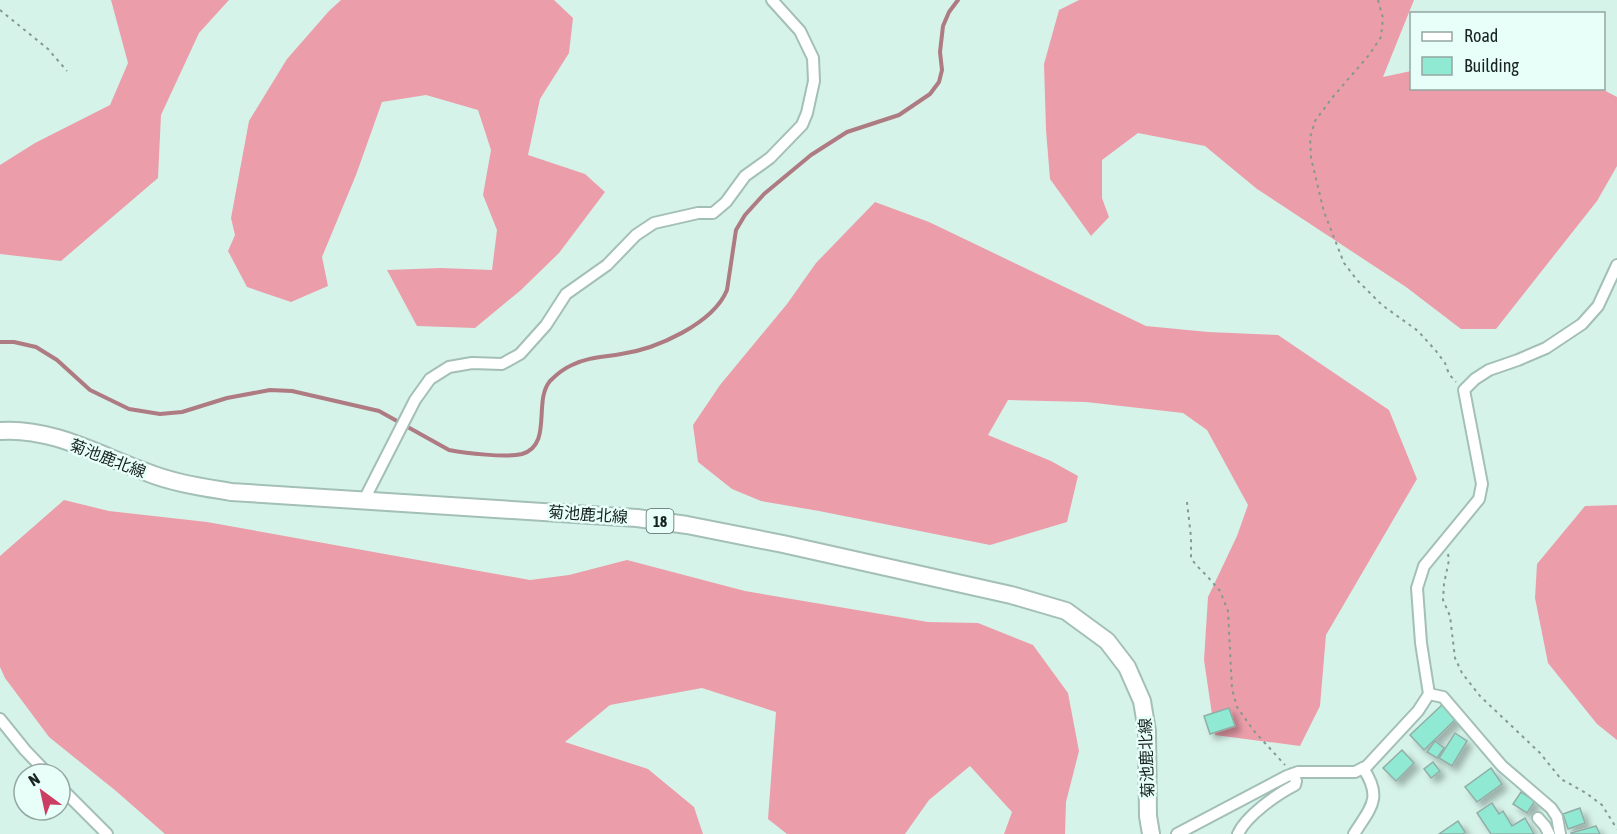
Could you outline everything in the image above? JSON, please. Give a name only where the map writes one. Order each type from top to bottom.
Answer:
[{"type":"main road","name":"菊池鹿北線","points":[[0,431],[32,432],[78,445],[178,483],[231,492],[637,518],[687,525],[1011,595],[1066,612],[1107,641],[1127,667],[1142,700],[1147,731],[1148,816],[1151,834]]},
{"type":"street","points":[[364,500],[415,400],[430,379],[449,367],[472,363],[502,364],[519,354],[546,325],[566,294],[607,265],[636,235],[654,223],[698,213],[713,213],[726,202],[745,176],[770,158],[802,125],[814,81],[813,58],[800,31],[772,0]]},
{"type":"street","points":[[1178,834],[1298,772],[1355,772],[1367,766],[1418,711],[1429,694],[1421,643],[1417,588],[1424,566],[1479,499],[1482,484],[1464,390],[1489,370],[1546,348],[1582,324],[1598,306],[1617,265]]},
{"type":"street","points":[[1429,694],[1443,697],[1502,766],[1551,808],[1557,817],[1560,834]]},
{"type":"street","points":[[0,719],[36,762]]},
{"type":"street","points":[[1354,834],[1373,803],[1371,780],[1363,768]]},
{"type":"street","points":[[1238,834],[1248,820],[1283,791],[1295,785],[1293,774]]},
{"type":"street","points":[[72,799],[107,834]]},
{"type":"street","points":[[1538,818],[1549,834]]},
{"type":"path","points":[[1378,0],[1383,18],[1381,37],[1315,121],[1310,138],[1311,159],[1324,212],[1344,263],[1382,305],[1418,331],[1445,363],[1449,374],[1464,390]]},
{"type":"path","points":[[0,10],[48,49],[67,71]]},
{"type":"path","points":[[1187,502],[1191,558],[1220,591],[1228,611],[1232,690],[1237,707],[1254,731],[1293,774]]},
{"type":"path","points":[[1441,546],[1448,551],[1449,561],[1443,600],[1450,616],[1455,658],[1462,673],[1480,696],[1540,753],[1561,779],[1602,805],[1617,829]]},
{"type":"shaded area","points":[[111,0],[229,0],[199,33],[161,115],[158,178],[61,261],[0,254],[0,165],[35,143],[110,105],[128,63]]},
{"type":"shaded area","points":[[341,0],[554,0],[573,18],[569,53],[540,99],[528,155],[585,174],[605,192],[559,253],[521,290],[475,328],[417,326],[387,270],[441,268],[492,270],[497,230],[483,195],[491,150],[478,110],[426,95],[382,102],[356,175],[322,257],[328,286],[291,302],[247,287],[228,251],[235,235],[231,218],[249,121],[287,59]]},
{"type":"shaded area","points":[[1079,0],[1414,0],[1383,77],[1410,71],[1410,90],[1604,90],[1617,97],[1617,166],[1597,201],[1496,329],[1461,329],[1406,287],[1257,189],[1205,146],[1138,133],[1102,160],[1102,198],[1109,217],[1091,236],[1050,179],[1044,64],[1059,10]]},
{"type":"shaded area","points":[[875,202],[929,222],[1146,326],[1278,335],[1389,410],[1417,479],[1326,635],[1320,706],[1300,746],[1215,735],[1204,660],[1208,597],[1237,536],[1248,505],[1207,430],[1183,413],[1086,402],[1008,400],[988,435],[1051,461],[1078,476],[1067,522],[990,545],[761,501],[732,489],[698,462],[693,425],[720,385],[787,304],[816,263]]},
{"type":"shaded area","points":[[64,500],[109,511],[207,522],[530,580],[569,575],[627,560],[745,591],[928,622],[978,623],[1033,645],[1068,693],[1079,751],[1066,802],[1065,834],[1004,834],[1012,812],[970,766],[929,800],[905,834],[787,834],[768,819],[776,712],[702,688],[610,705],[565,742],[648,769],[694,807],[703,834],[165,834],[49,737],[5,678],[0,667],[0,556]]},
{"type":"shaded area","points":[[1617,505],[1617,740],[1597,724],[1548,663],[1535,598],[1537,564],[1585,506]]},
{"type":"building","points":[[1444,703],[1458,717],[1424,750],[1410,735]]},
{"type":"building","points":[[1229,708],[1235,726],[1210,734],[1204,716]]},
{"type":"building","points":[[1455,733],[1467,741],[1452,766],[1439,758]]},
{"type":"building","points":[[1435,741],[1444,748],[1437,758],[1427,752]]},
{"type":"building","points":[[1402,750],[1414,763],[1396,781],[1383,768]]},
{"type":"building","points":[[1433,762],[1440,771],[1431,778],[1424,769]]},
{"type":"building","points":[[1491,768],[1502,784],[1477,802],[1465,787]]},
{"type":"building","points":[[1521,792],[1535,801],[1527,813],[1513,804]]},
{"type":"building","points":[[1492,803],[1499,814],[1503,811],[1512,826],[1525,818],[1534,834],[1491,834],[1477,813]]},
{"type":"building","points":[[1580,808],[1585,823],[1568,829],[1563,814]]},
{"type":"building","points":[[1458,821],[1465,832],[1463,834],[1439,834]]},
{"type":"building","points":[[1596,826],[1600,834],[1571,834],[1571,833]]},
{"type":"waterway","points":[[0,342],[14,342],[36,347],[57,360],[90,390],[129,409],[160,414],[182,412],[227,398],[270,390],[292,391],[379,411],[449,450],[475,454],[522,454],[537,442],[545,390],[550,381],[578,362],[650,347],[697,324],[720,302],[727,290],[736,230],[745,215],[764,194],[811,155],[847,132],[899,115],[930,94],[939,82],[942,70],[940,52],[943,26],[958,0]]}]
